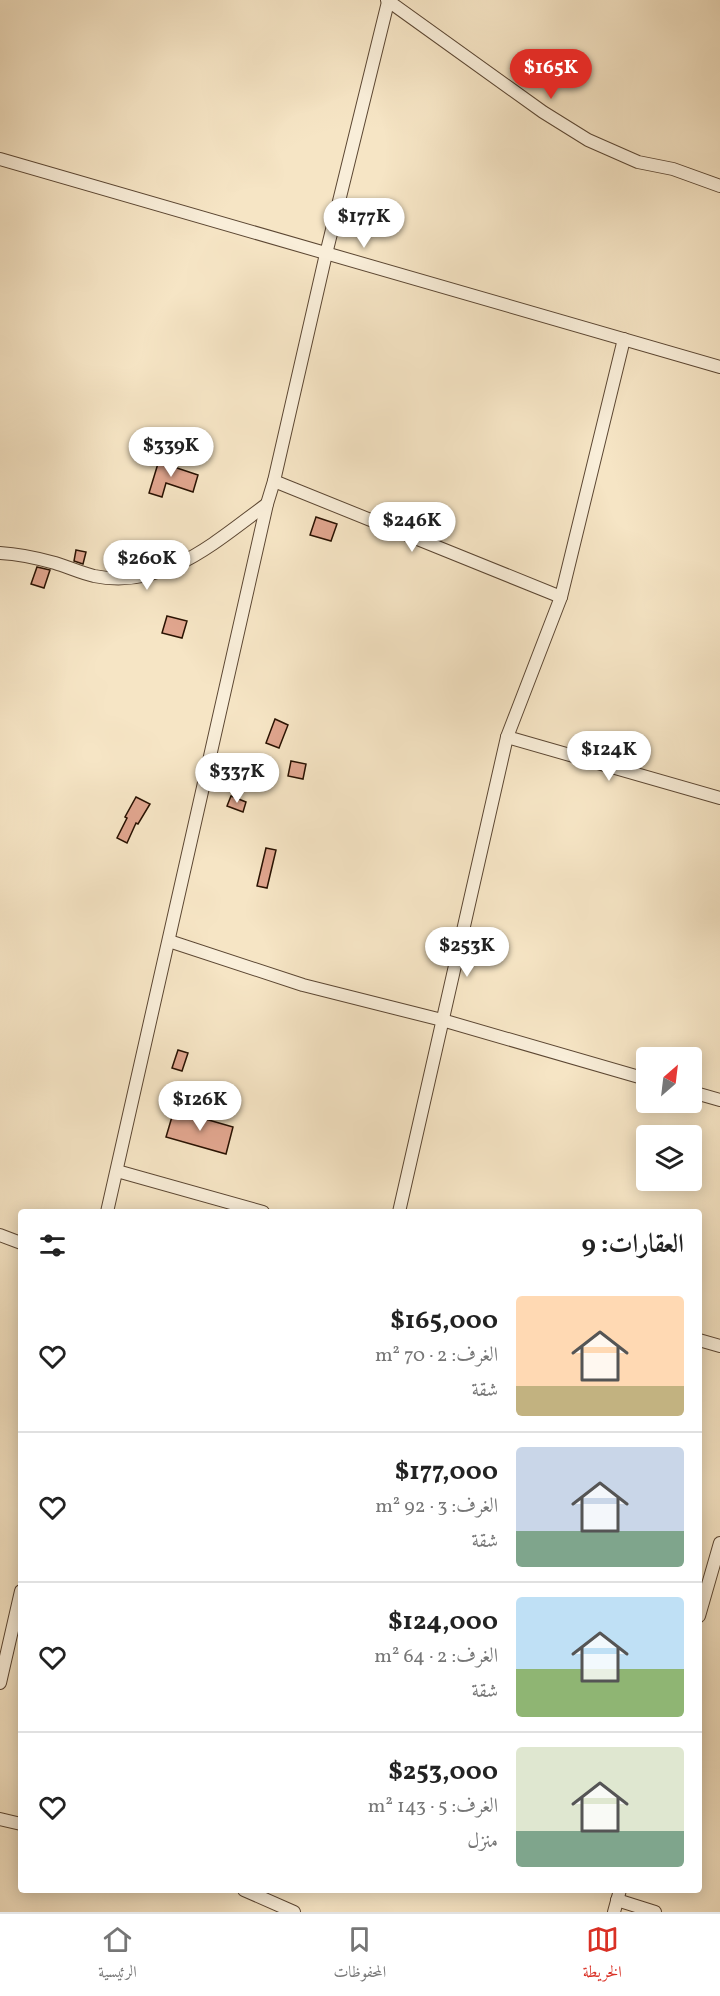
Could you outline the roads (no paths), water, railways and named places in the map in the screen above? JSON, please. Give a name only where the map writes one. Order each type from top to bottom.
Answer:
[{"type":"street","points":[[108,1209],[267,504],[387,1],[543,112],[588,140],[638,162],[673,169],[720,186]]},
{"type":"street","points":[[0,159],[720,367]]},
{"type":"street","points":[[400,1209],[507,737],[561,597],[624,339]]},
{"type":"street","points":[[274,481],[561,597]]},
{"type":"street","points":[[0,554],[17,554],[53,562],[94,576],[133,579],[168,570],[207,547],[267,504]]},
{"type":"street","points":[[507,737],[720,798]]},
{"type":"street","points":[[169,941],[303,985],[442,1020],[636,1076]]},
{"type":"street","points":[[702,1095],[720,1100]]},
{"type":"street","points":[[117,1171],[252,1209]]},
{"type":"street","points":[[0,1235],[18,1242]]},
{"type":"street","points":[[702,1341],[720,1346]]},
{"type":"street","points":[[702,1606],[720,1543]]},
{"type":"street","points":[[0,1683],[18,1604]]},
{"type":"street","points":[[0,1819],[18,1823]]},
{"type":"street","points":[[251,1893],[294,1912]]},
{"type":"street","points":[[617,1901],[655,1912]]}]
